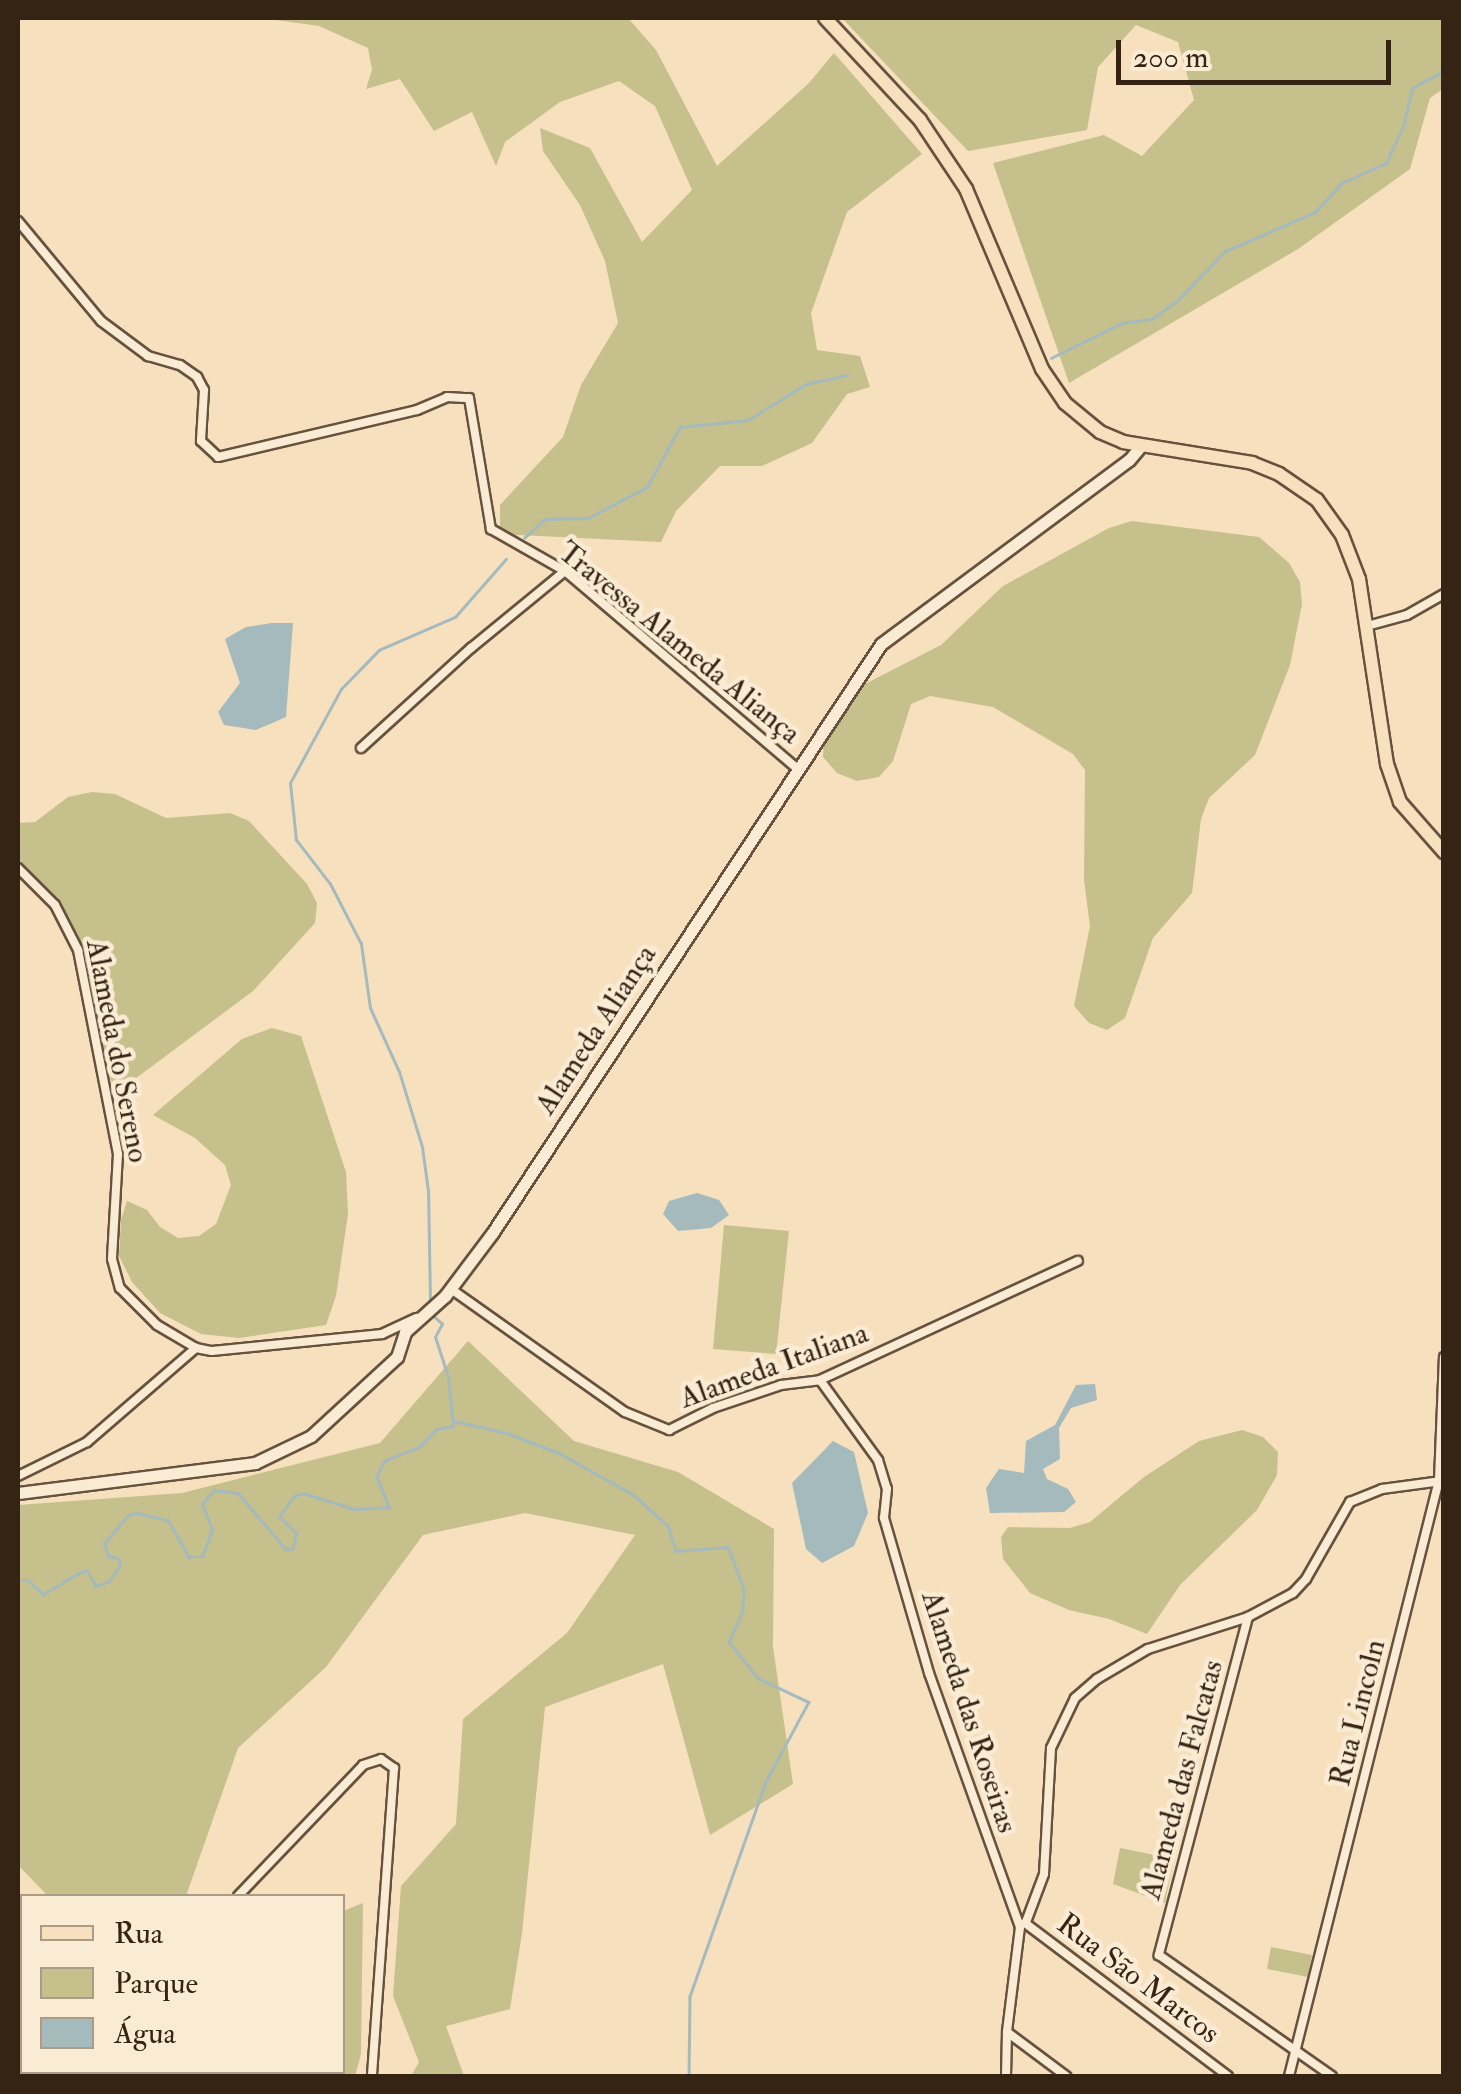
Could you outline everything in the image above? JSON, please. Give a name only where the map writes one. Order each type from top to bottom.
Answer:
[{"type":"main road","points":[[824,18],[920,120],[966,189],[1055,389],[1100,432],[1140,447],[1252,463],[1279,474],[1317,500],[1342,536],[1359,578],[1387,764],[1400,802],[1444,852]]},
{"type":"street","name":"Travessa Alameda Aliança","points":[[18,221],[101,320],[148,356],[180,365],[197,376],[204,390],[202,441],[218,456],[416,410],[447,397],[468,398],[488,524],[565,571],[798,769]]},
{"type":"street","name":"Alameda Aliança","points":[[18,1492],[255,1464],[311,1436],[397,1357],[404,1332],[448,1293],[493,1232],[881,644],[1113,472],[1140,447]]},
{"type":"street","points":[[361,748],[471,648],[565,571]]},
{"type":"street","points":[[1367,626],[1406,615],[1444,594]]},
{"type":"street","name":"Alameda do Sereno","points":[[18,868],[55,905],[78,950],[118,1154],[112,1258],[116,1278],[157,1326],[196,1348],[233,1351],[382,1334],[426,1314]]},
{"type":"street","name":"Alameda Italiana","points":[[448,1293],[626,1412],[669,1430],[712,1408],[781,1385],[820,1380],[1078,1260]]},
{"type":"street","points":[[18,1476],[86,1442],[196,1348]]},
{"type":"street","name":"Rua Lincoln","points":[[1289,2076],[1441,1482],[1444,1357]]},
{"type":"street","name":"Alameda das Roseiras","points":[[820,1380],[878,1460],[887,1489],[884,1518],[929,1673],[1023,1925],[1006,2032],[1006,2076]]},
{"type":"street","points":[[1023,1925],[1044,1874],[1051,1748],[1075,1698],[1097,1679],[1148,1649],[1248,1617],[1292,1593],[1306,1579],[1350,1502],[1382,1489],[1441,1482]]},
{"type":"street","name":"Alameda das Falcatas","points":[[1248,1617],[1159,1956],[1296,2048]]},
{"type":"street","points":[[240,1894],[363,1764],[381,1758],[394,1768],[372,2076]]},
{"type":"street","name":"Rua São Marcos","points":[[1023,1925],[1228,2076]]},
{"type":"street","points":[[1006,2032],[1066,2076]]},
{"type":"street","points":[[1296,2048],[1332,2076]]},
{"type":"green space","points":[[261,18],[628,18],[656,50],[717,166],[809,83],[834,53],[922,154],[847,212],[811,313],[817,350],[860,356],[870,387],[847,394],[812,443],[762,466],[720,466],[676,511],[661,542],[500,534],[500,505],[563,437],[581,385],[618,323],[605,261],[580,205],[543,151],[540,128],[590,148],[642,242],[692,190],[655,106],[619,81],[560,102],[505,142],[496,166],[472,112],[434,131],[400,79],[366,89],[372,70],[368,48],[319,26]]},
{"type":"green space","points":[[842,18],[1443,18],[1443,89],[1430,98],[1410,169],[1298,249],[1069,383],[993,163],[1104,135],[1142,156],[1194,100],[1178,42],[1136,25],[1098,67],[1087,130],[968,151]]},
{"type":"green space","points":[[1132,521],[1259,537],[1289,563],[1300,582],[1302,604],[1290,665],[1255,755],[1209,798],[1201,819],[1192,893],[1153,938],[1125,1018],[1107,1030],[1089,1023],[1074,1006],[1090,926],[1084,880],[1085,770],[1073,754],[993,707],[930,696],[911,704],[893,761],[879,777],[857,781],[837,773],[823,757],[824,737],[863,685],[941,645],[1003,586],[1109,528]]},
{"type":"green space","points":[[92,792],[115,794],[166,818],[230,813],[249,821],[307,884],[317,903],[315,923],[253,991],[116,1093],[104,1061],[80,945],[59,903],[18,858],[18,823],[35,822],[68,797]]},
{"type":"green space","points":[[272,1028],[301,1036],[346,1172],[348,1214],[336,1296],[326,1325],[239,1338],[201,1334],[160,1313],[132,1282],[119,1256],[121,1220],[127,1201],[147,1210],[160,1227],[178,1238],[199,1236],[216,1224],[231,1185],[225,1165],[195,1138],[153,1115],[242,1039]]},
{"type":"green space","points":[[724,1225],[789,1231],[776,1354],[713,1349]]},
{"type":"green space","points":[[468,1341],[574,1441],[678,1472],[774,1529],[773,1647],[793,1784],[710,1835],[663,1664],[545,1707],[522,1933],[510,2009],[446,2026],[464,2076],[411,2076],[419,2062],[393,1996],[401,1886],[456,1824],[463,1719],[567,1633],[635,1535],[525,1513],[423,1535],[326,1667],[238,1748],[187,1894],[46,1894],[18,1865],[18,1505],[182,1493],[380,1443]]},
{"type":"green space","points":[[1242,1430],[1263,1437],[1278,1452],[1277,1475],[1257,1510],[1180,1585],[1147,1634],[1109,1619],[1069,1610],[1030,1593],[1003,1559],[1001,1537],[1008,1527],[1070,1528],[1090,1522],[1144,1477],[1199,1441]]},
{"type":"green space","points":[[1120,1848],[1174,1859],[1165,1903],[1113,1884]]},
{"type":"green space","points":[[363,1903],[361,2054],[355,2076],[254,2076],[345,2074],[345,1910]]},
{"type":"green space","points":[[1271,1947],[1312,1955],[1308,1977],[1267,1969]]},
{"type":"water","points":[[293,623],[286,717],[256,730],[224,725],[218,712],[240,683],[225,639],[246,627]]},
{"type":"water","points":[[697,1193],[719,1200],[729,1215],[711,1228],[678,1231],[663,1214],[669,1201]]},
{"type":"water","points":[[1095,1384],[1097,1400],[1071,1408],[1059,1428],[1060,1459],[1043,1469],[1047,1479],[1068,1489],[1076,1502],[1064,1512],[990,1513],[986,1488],[999,1469],[1024,1473],[1026,1441],[1055,1425],[1076,1385]]},
{"type":"water","points":[[833,1441],[854,1452],[868,1513],[854,1546],[822,1563],[806,1549],[792,1483]]},
{"type":"waterway","points":[[1051,358],[1122,323],[1152,319],[1177,301],[1224,252],[1315,212],[1342,183],[1386,163],[1403,127],[1412,88],[1444,71]]},
{"type":"waterway","points":[[524,538],[545,519],[588,518],[647,487],[680,427],[748,420],[806,384],[847,375]]},
{"type":"waterway","points":[[430,1302],[428,1191],[422,1147],[399,1072],[370,1008],[361,944],[330,884],[296,840],[290,783],[341,689],[379,650],[455,617],[506,559]]},
{"type":"waterway","points":[[18,1580],[28,1580],[43,1594],[87,1570],[96,1586],[109,1581],[120,1565],[118,1559],[108,1556],[104,1544],[128,1515],[137,1513],[168,1520],[189,1557],[202,1557],[212,1530],[202,1504],[214,1490],[238,1493],[286,1549],[293,1548],[296,1533],[279,1517],[294,1496],[303,1493],[354,1509],[389,1507],[376,1477],[384,1461],[419,1447],[437,1429],[453,1426],[448,1377],[435,1337],[442,1324],[431,1314]]},
{"type":"waterway","points":[[454,1421],[507,1433],[559,1453],[634,1495],[668,1526],[676,1551],[728,1547],[744,1589],[743,1611],[729,1642],[758,1678],[809,1702],[766,1782],[690,1997],[689,2076]]}]
